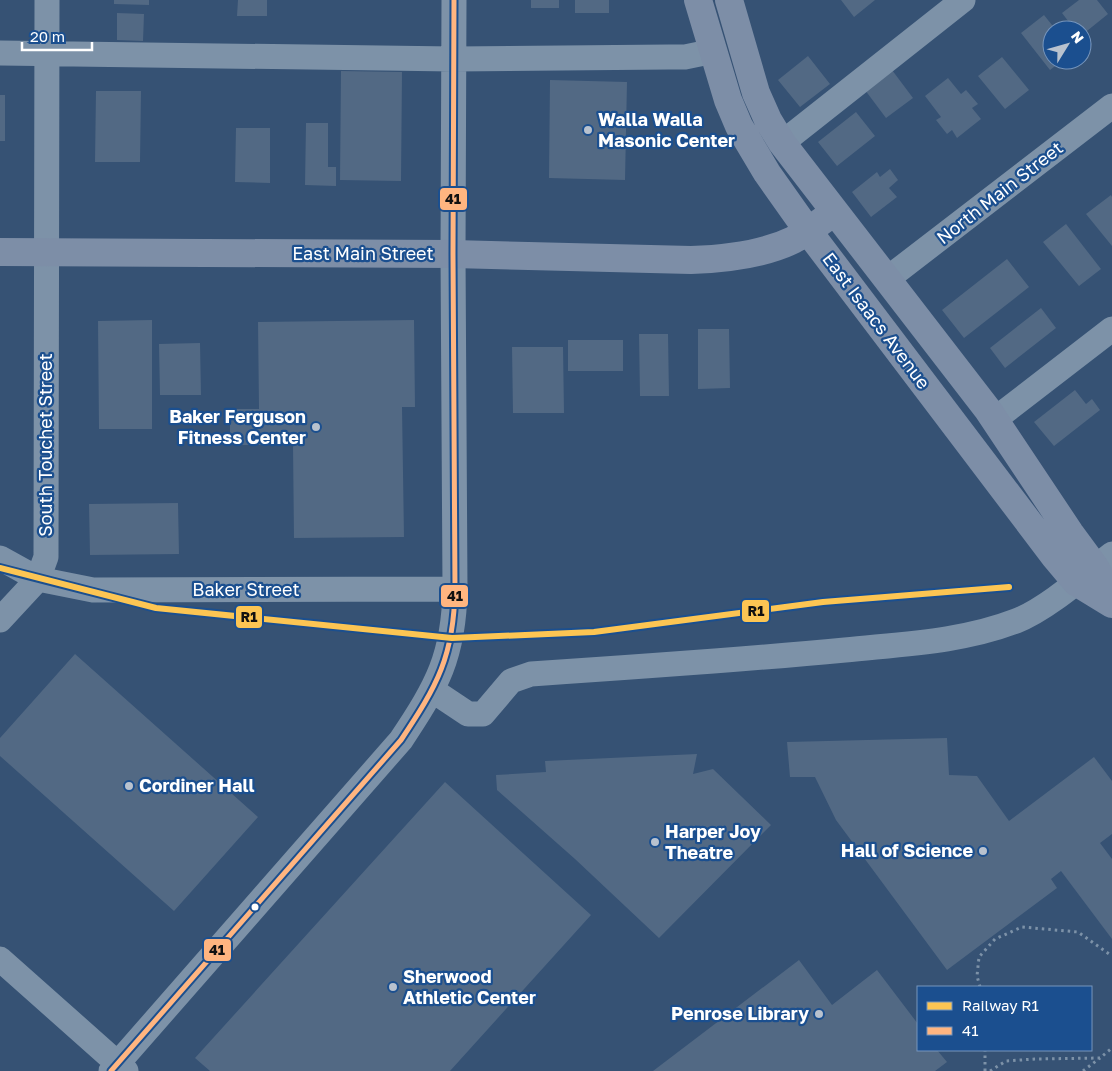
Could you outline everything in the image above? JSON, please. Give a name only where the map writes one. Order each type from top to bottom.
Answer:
[{"type":"main road","name":"East Isaacs Avenue","points":[[698,0],[728,100],[739,126],[767,173],[808,231],[1094,567],[1112,604]]},
{"type":"main road","name":"East Isaacs Avenue","points":[[729,0],[756,93],[768,120],[782,142],[994,420],[1094,567],[1112,599]]},
{"type":"main road","name":"East Main Street","points":[[0,252],[454,254],[713,260],[758,252],[792,240],[834,212]]},
{"type":"street","name":"South Touchet Street","points":[[0,620],[38,579],[46,557],[47,0]]},
{"type":"street","points":[[0,960],[119,1069],[401,740],[432,690],[446,661],[452,638],[455,614],[454,0]]},
{"type":"street","points":[[782,142],[963,0]]},
{"type":"street","points":[[0,53],[46,52],[454,59],[669,58],[714,51]]},
{"type":"street","name":"North Main Street","points":[[888,279],[1112,106]]},
{"type":"street","points":[[994,420],[1112,330]]},
{"type":"street","name":"Baker Street","points":[[0,558],[38,579],[75,587],[108,590],[455,589]]},
{"type":"street","points":[[432,690],[468,714],[483,714],[511,681],[531,674],[743,660],[943,639],[992,629],[1018,620],[1036,610],[1094,567]]},
{"type":"path","points":[[980,986],[977,976],[979,956],[996,939],[1022,927],[1078,932],[1112,956]]},
{"type":"path","points":[[1083,1071],[1112,1048]]},
{"type":"path","points":[[985,1051],[985,1071]]},
{"type":"path","points":[[990,1071],[1006,1061],[1034,1058],[1100,1058]]},
{"type":"building","points":[[114,0],[149,0],[149,5],[114,4]]},
{"type":"building","points":[[238,0],[267,0],[267,16],[237,16]]},
{"type":"building","points":[[531,0],[559,0],[559,8],[531,8]]},
{"type":"building","points":[[575,0],[609,0],[609,13],[575,13]]},
{"type":"building","points":[[841,0],[875,0],[854,17]]},
{"type":"building","points":[[1079,0],[1097,0],[1108,14],[1092,27],[1092,20],[1067,20],[1062,13]]},
{"type":"building","points":[[117,13],[144,14],[143,41],[117,40]]},
{"type":"building","points":[[1044,15],[1048,20],[1042,20],[1042,60],[1021,33]]},
{"type":"building","points":[[808,56],[830,84],[800,107],[778,80]]},
{"type":"building","points":[[1002,57],[1029,90],[1005,109],[978,76]]},
{"type":"building","points":[[892,70],[913,98],[886,118],[865,90]]},
{"type":"building","points":[[341,71],[402,72],[401,181],[340,180]]},
{"type":"building","points":[[948,78],[961,94],[966,90],[978,104],[972,108],[981,119],[957,138],[952,130],[947,134],[936,120],[941,117],[925,96]]},
{"type":"building","name":"Walla Walla Masonic Center","points":[[550,80],[627,82],[625,180],[549,178]]},
{"type":"building","points":[[96,91],[141,91],[140,162],[95,162]]},
{"type":"building","points":[[0,95],[5,95],[5,141],[0,141]]},
{"type":"building","points":[[856,112],[875,136],[837,166],[818,142]]},
{"type":"building","points":[[306,123],[328,123],[328,167],[336,167],[336,186],[305,185]]},
{"type":"building","points":[[236,128],[270,128],[270,183],[235,182]]},
{"type":"building","points":[[890,169],[898,180],[889,188],[897,197],[871,217],[852,192],[877,172],[880,177]]},
{"type":"building","points":[[1111,195],[1112,197],[1112,246],[1086,214]]},
{"type":"building","points":[[1066,224],[1101,269],[1079,286],[1043,242]]},
{"type":"building","points":[[1007,259],[1029,287],[964,338],[942,310]]},
{"type":"building","points":[[1041,308],[1056,328],[1005,368],[990,348]]},
{"type":"building","points":[[152,320],[152,429],[99,429],[98,321]]},
{"type":"building","name":"Baker Ferguson Fitness Center","points":[[414,320],[415,407],[402,407],[404,537],[294,538],[293,445],[230,445],[230,409],[259,409],[258,322]]},
{"type":"building","points":[[698,329],[729,329],[730,388],[698,389]]},
{"type":"building","points":[[639,334],[668,334],[669,396],[640,396]]},
{"type":"building","points":[[568,340],[623,340],[623,371],[568,371]]},
{"type":"building","points":[[200,343],[201,395],[160,395],[159,344]]},
{"type":"building","points":[[512,347],[563,347],[564,413],[513,413]]},
{"type":"building","points":[[1075,390],[1086,404],[1092,399],[1100,410],[1054,446],[1034,422]]},
{"type":"building","points":[[178,503],[179,554],[90,555],[89,504]]},
{"type":"building","name":"Cordiner Hall","points":[[75,654],[258,817],[174,911],[0,756],[0,738]]},
{"type":"building","name":"Hall of Science","points":[[947,738],[949,775],[977,776],[1009,821],[1094,757],[1112,781],[1112,834],[1100,843],[1112,859],[1112,939],[1061,871],[1051,879],[1057,888],[947,970],[836,820],[815,777],[790,777],[787,742]]},
{"type":"building","name":"Harper Joy Theatre","points":[[697,754],[693,774],[713,769],[771,825],[659,938],[575,859],[497,790],[496,775],[546,772],[545,761]]},
{"type":"building","name":"Sherwood Athletic Center","points":[[445,782],[591,915],[450,1071],[210,1071],[195,1058]]},
{"type":"building","name":"Penrose Library","points":[[799,960],[832,1005],[877,970],[917,1023],[917,1051],[938,1051],[947,1062],[935,1071],[653,1071]]},
{"type":"rail line","name":"R1","points":[[0,568],[156,608],[452,638],[594,632],[823,602],[1009,587]]},
{"type":"transit line","name":"41","points":[[111,1071],[401,740],[434,686],[447,652],[454,613],[455,589],[454,0]]},
{"type":"place","name":"Walla Walla Masonic Center","points":[[588,130]]},
{"type":"place","name":"Baker Ferguson Fitness Center","points":[[316,427]]},
{"type":"place","name":"Cordiner Hall","points":[[129,786]]},
{"type":"place","name":"Harper Joy Theatre","points":[[655,842]]},
{"type":"place","name":"Hall of Science","points":[[983,851]]},
{"type":"place","name":"Sherwood Athletic Center","points":[[393,987]]},
{"type":"place","name":"Penrose Library","points":[[819,1014]]}]
